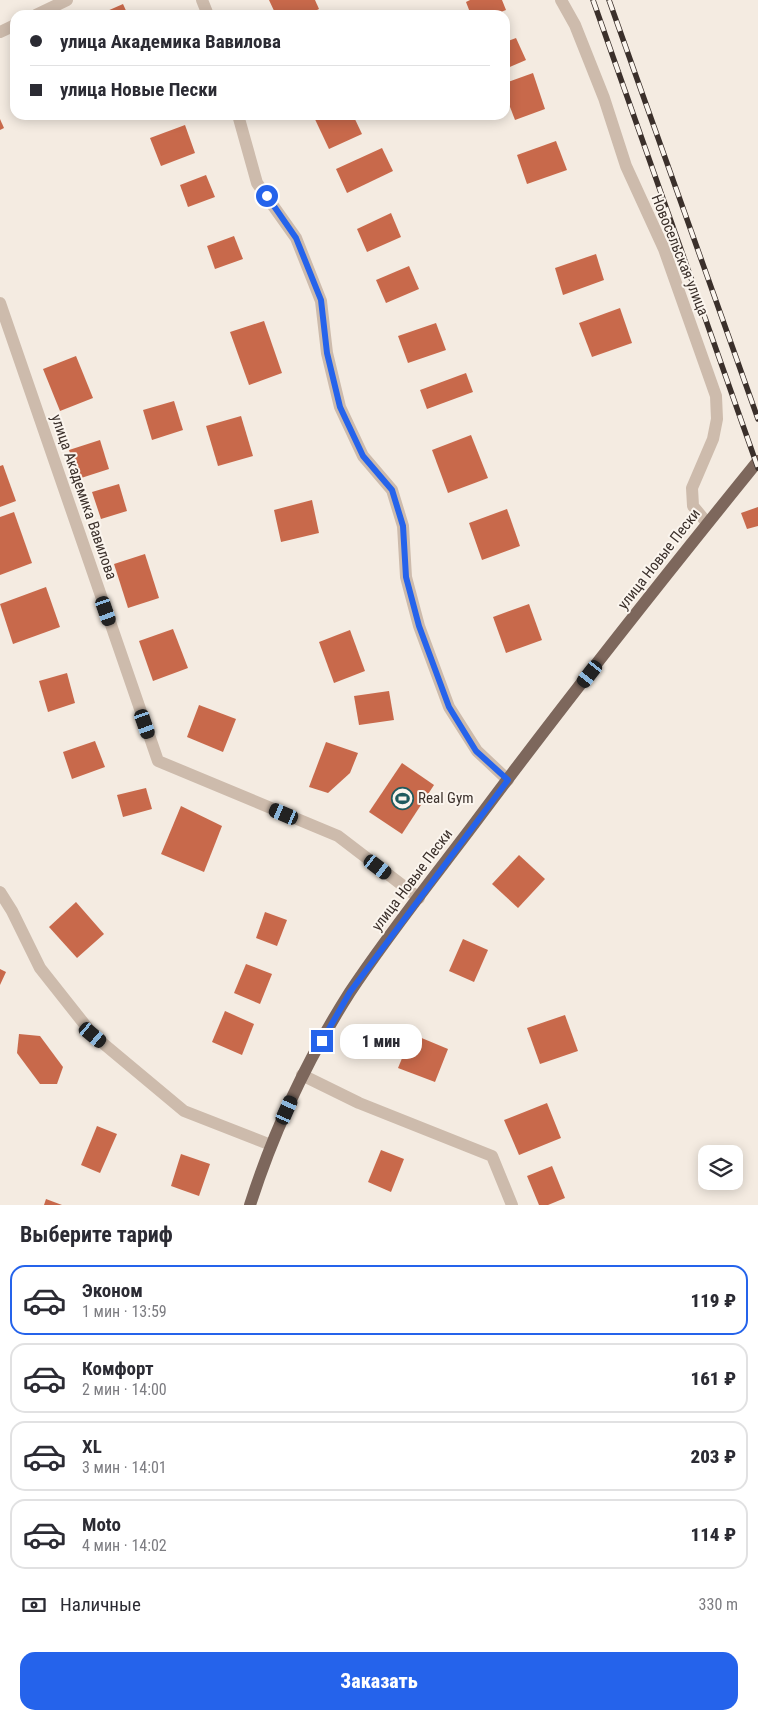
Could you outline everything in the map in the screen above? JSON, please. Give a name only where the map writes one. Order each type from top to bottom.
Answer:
[{"type":"main road","name":"улица Новые Пески","points":[[250,1205],[271,1145],[302,1074],[350,992],[508,780],[707,523],[758,461]]},
{"type":"street","points":[[46,10],[67,0]]},
{"type":"street","name":"Новосельская улица","points":[[562,0],[579,34],[604,98],[626,166],[664,250],[716,396],[717,419],[713,439],[692,488],[693,506],[707,523]]},
{"type":"street","points":[[239,120],[257,182],[296,238],[321,300],[327,353],[340,407],[363,456],[392,490],[403,526],[406,577],[419,626],[449,707],[476,751],[508,780]]},
{"type":"street","name":"улица Академика Вавилова","points":[[0,303],[158,761],[338,836],[419,898]]},
{"type":"street","points":[[0,892],[6,909],[40,968],[93,1035],[184,1111],[271,1145]]},
{"type":"street","points":[[302,1074],[359,1103],[492,1156],[512,1205]]},
{"type":"building","points":[[269,0],[315,0],[319,9],[317,10],[274,10]]},
{"type":"building","points":[[470,0],[502,0],[506,10],[469,10],[466,2]]},
{"type":"building","points":[[123,4],[126,10],[109,10]]},
{"type":"building","points":[[516,38],[526,60],[510,67],[510,40]]},
{"type":"building","points":[[533,73],[545,109],[515,120],[510,107],[510,81]]},
{"type":"building","points":[[0,119],[4,128],[0,130]]},
{"type":"building","points":[[315,120],[355,120],[362,134],[329,149]]},
{"type":"building","points":[[185,125],[195,153],[161,166],[150,138]]},
{"type":"building","points":[[556,141],[567,170],[527,184],[517,155]]},
{"type":"building","points":[[382,148],[393,171],[347,193],[336,169]]},
{"type":"building","points":[[206,175],[215,197],[188,207],[180,185]]},
{"type":"building","points":[[391,213],[401,237],[367,252],[357,229]]},
{"type":"building","points":[[234,236],[243,259],[215,269],[207,246]]},
{"type":"building","points":[[596,254],[604,280],[563,295],[555,268]]},
{"type":"building","points":[[409,266],[419,289],[386,303],[376,280]]},
{"type":"building","points":[[620,308],[632,343],[592,357],[579,323]]},
{"type":"building","points":[[264,321],[282,373],[249,385],[230,332]]},
{"type":"building","points":[[436,323],[446,350],[408,363],[398,336]]},
{"type":"building","points":[[76,356],[93,398],[60,411],[43,369]]},
{"type":"building","points":[[466,373],[473,392],[427,409],[420,390]]},
{"type":"building","points":[[174,401],[183,430],[152,440],[143,410]]},
{"type":"building","points":[[241,416],[253,456],[218,466],[206,426]]},
{"type":"building","points":[[471,435],[488,478],[448,493],[432,450]]},
{"type":"building","points":[[100,440],[109,469],[78,479],[69,450]]},
{"type":"building","points":[[3,465],[16,501],[0,507],[0,466]]},
{"type":"building","points":[[119,484],[127,511],[101,519],[92,492]]},
{"type":"building","points":[[312,500],[319,533],[281,542],[274,510]]},
{"type":"building","points":[[758,507],[758,526],[747,529],[741,513]]},
{"type":"building","points":[[507,509],[520,546],[482,560],[469,523]]},
{"type":"building","points":[[14,512],[32,563],[0,575],[0,517]]},
{"type":"building","points":[[145,554],[159,598],[128,608],[114,564]]},
{"type":"building","points":[[46,587],[60,627],[13,644],[0,604]]},
{"type":"building","points":[[529,604],[542,640],[506,653],[493,617]]},
{"type":"building","points":[[173,629],[188,668],[153,681],[139,641]]},
{"type":"building","points":[[350,630],[365,671],[334,683],[319,642]]},
{"type":"building","points":[[67,673],[75,703],[48,712],[39,681]]},
{"type":"building","points":[[389,691],[394,720],[359,725],[354,696]]},
{"type":"building","points":[[199,705],[236,719],[223,752],[187,737]]},
{"type":"building","points":[[95,741],[105,767],[72,779],[63,752]]},
{"type":"building","points":[[326,742],[358,753],[350,773],[328,793],[309,787]]},
{"type":"building","name":"Real Gym","points":[[402,763],[434,785],[402,834],[369,812]]},
{"type":"building","points":[[146,788],[152,809],[123,817],[117,795]]},
{"type":"building","points":[[181,806],[222,826],[204,872],[161,854]]},
{"type":"building","points":[[519,855],[545,879],[518,908],[492,884]]},
{"type":"building","points":[[76,902],[104,934],[77,958],[49,927]]},
{"type":"building","points":[[265,912],[287,920],[277,946],[256,938]]},
{"type":"building","points":[[463,939],[488,950],[474,982],[449,971]]},
{"type":"building","points":[[246,964],[272,974],[260,1004],[234,993]]},
{"type":"building","points":[[0,969],[6,972],[0,985]]},
{"type":"building","points":[[225,1011],[254,1024],[242,1055],[212,1042]]},
{"type":"building","points":[[565,1015],[578,1051],[540,1064],[527,1028]]},
{"type":"building","points":[[19,1034],[40,1036],[63,1067],[57,1084],[40,1084],[17,1053]]},
{"type":"building","points":[[412,1034],[448,1049],[435,1082],[398,1068]]},
{"type":"building","points":[[547,1103],[561,1138],[519,1155],[504,1120]]},
{"type":"building","points":[[97,1126],[117,1134],[100,1173],[81,1165]]},
{"type":"building","points":[[381,1150],[404,1159],[391,1192],[368,1182]]},
{"type":"building","points":[[181,1154],[210,1164],[199,1196],[171,1186]]},
{"type":"building","points":[[552,1166],[565,1198],[548,1205],[539,1205],[527,1176]]},
{"type":"building","points":[[46,1199],[62,1205],[44,1205]]},
{"type":"railway","points":[[593,0],[758,468]]},
{"type":"railway","points":[[609,0],[758,419]]},
{"type":"place","name":"Real Gym","points":[[402,798]]},
{"type":"route","points":[[267,196],[296,238],[321,300],[327,353],[340,407],[363,456],[392,490],[403,526],[406,577],[419,626],[449,707],[476,751],[508,780],[350,992],[322,1041]]}]
